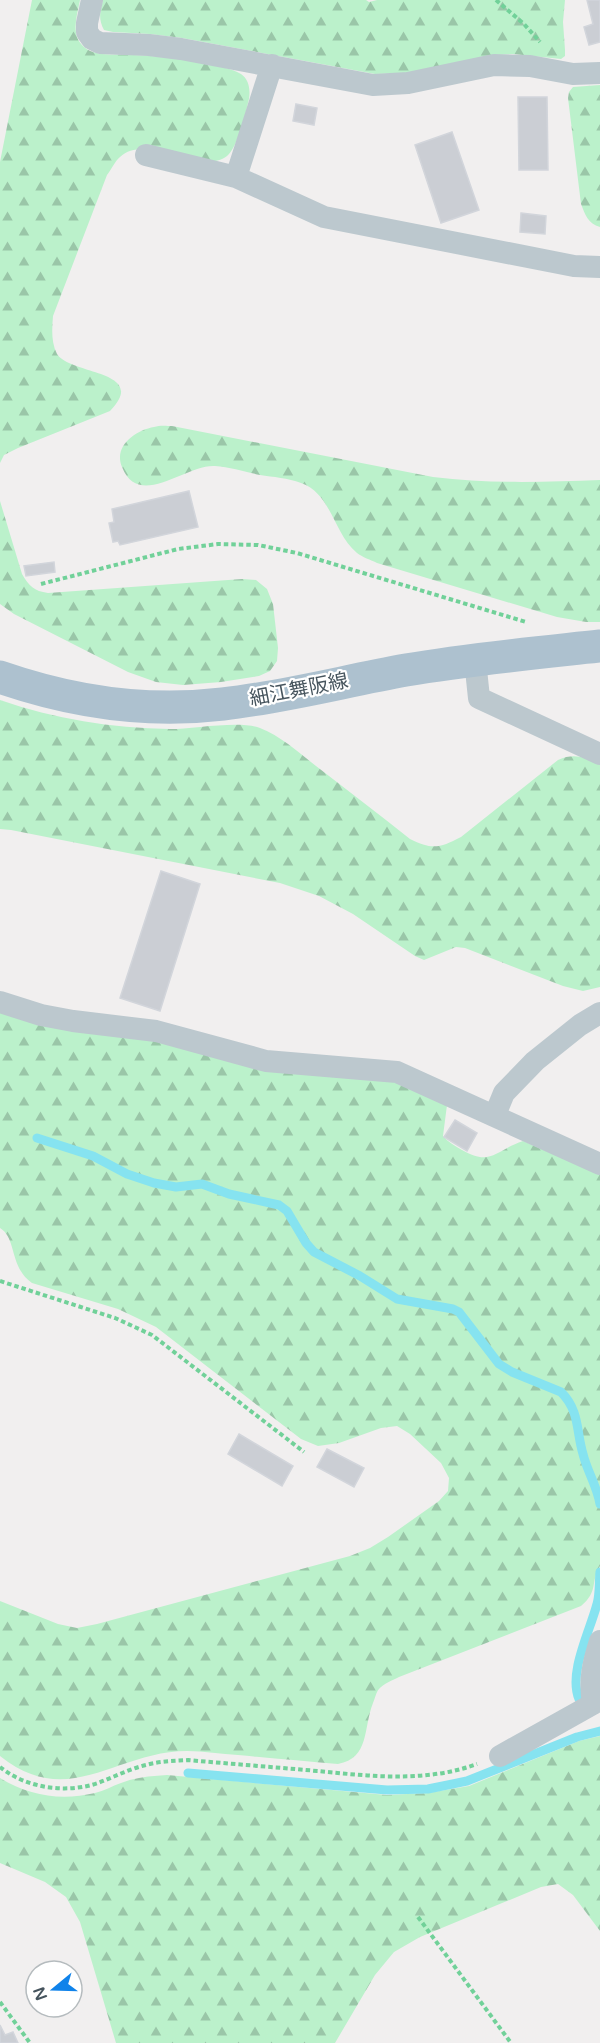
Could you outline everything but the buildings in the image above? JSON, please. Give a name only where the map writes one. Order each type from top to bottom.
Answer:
[{"type":"main road","name":"細江舞阪線","points":[[0,677],[66,696],[105,703],[145,707],[184,707],[263,698],[474,660],[600,646]]},
{"type":"street","points":[[92,0],[87,32],[92,39],[100,43],[165,46],[373,85],[408,84],[494,65],[530,66],[573,74],[600,73]]},
{"type":"street","points":[[236,177],[272,65]]},
{"type":"street","points":[[146,155],[236,177],[324,217],[574,266],[600,267]]},
{"type":"street","points":[[474,660],[479,698],[600,754]]},
{"type":"street","points":[[0,1002],[41,1015],[73,1021],[156,1031],[266,1061],[397,1072],[600,1164]]},
{"type":"street","points":[[495,1115],[504,1094],[535,1061],[580,1025],[600,1013]]},
{"type":"street","points":[[500,1756],[597,1705],[590,1679],[591,1668],[600,1641]]},
{"type":"path","points":[[496,0],[532,32],[556,64],[555,70]]},
{"type":"path","points":[[41,584],[178,549],[218,544],[258,546],[297,553],[548,628],[551,651]]},
{"type":"path","points":[[0,1281],[115,1318],[152,1335],[304,1452]]},
{"type":"path","points":[[0,1767],[27,1782],[49,1788],[72,1788],[95,1784],[145,1765],[166,1761],[188,1760],[388,1777],[426,1776],[464,1769],[500,1756]]},
{"type":"path","points":[[418,1917],[511,2043]]},
{"type":"path","points":[[0,2002],[30,2043]]},
{"type":"green space","points":[[32,0],[80,0],[76,19],[77,37],[84,47],[95,53],[173,58],[219,66],[241,74],[248,83],[249,95],[235,144],[229,154],[219,160],[192,159],[146,149],[132,150],[115,163],[107,175],[53,316],[52,331],[57,354],[65,361],[114,380],[120,388],[120,398],[110,411],[18,448],[4,455],[0,463],[0,162]]},
{"type":"green space","points":[[103,0],[366,0],[369,2],[377,0],[565,0],[563,22],[565,56],[561,59],[513,54],[493,55],[406,73],[375,74],[182,38],[104,30],[100,15]]},
{"type":"green space","points":[[600,85],[600,227],[590,221],[581,204],[568,98],[573,87]]},
{"type":"green space","points":[[172,426],[433,477],[496,482],[600,480],[600,622],[557,617],[377,563],[357,553],[349,545],[319,496],[311,488],[296,481],[215,466],[203,467],[151,485],[140,485],[130,479],[120,459],[123,446],[134,435],[147,429]]},
{"type":"green space","points":[[0,501],[22,574],[30,585],[39,591],[48,593],[242,579],[256,580],[267,589],[273,604],[278,648],[277,661],[270,671],[259,676],[183,685],[156,682],[128,672],[14,614],[0,604]]},
{"type":"green space","points":[[0,700],[62,717],[126,727],[170,729],[241,725],[260,728],[290,745],[410,839],[430,846],[447,844],[461,837],[558,760],[579,757],[600,764],[600,987],[583,991],[563,986],[465,948],[456,947],[424,960],[353,914],[319,896],[280,883],[0,829]]},
{"type":"green space","points":[[0,1011],[395,1080],[447,1105],[443,1136],[472,1155],[487,1157],[523,1141],[600,1174],[600,1566],[587,1601],[581,1606],[383,1685],[378,1690],[373,1703],[360,1749],[348,1761],[338,1764],[187,1751],[161,1753],[71,1779],[48,1778],[25,1772],[0,1756],[0,1601],[58,1624],[77,1628],[350,1556],[388,1537],[439,1501],[448,1491],[449,1478],[441,1463],[410,1434],[397,1426],[381,1428],[339,1443],[318,1446],[301,1439],[156,1327],[118,1309],[32,1283],[25,1276],[16,1261],[9,1239],[0,1228]]},
{"type":"green space","points":[[600,1736],[600,1931],[573,1895],[558,1884],[541,1887],[420,1937],[394,1952],[375,1975],[335,2043],[116,2043],[80,1922],[66,1897],[45,1882],[0,1863],[0,1778],[34,1793],[58,1797],[95,1793],[132,1779],[167,1775],[387,1795],[428,1793],[469,1786],[579,1741]]},
{"type":"waterway","points":[[37,1138],[93,1156],[127,1174],[154,1183],[176,1187],[202,1184],[229,1194],[279,1205],[287,1211],[314,1252],[397,1299],[459,1312],[499,1364],[512,1372],[561,1392],[567,1399],[574,1414],[585,1460],[600,1504]]},
{"type":"waterway","points":[[579,1699],[576,1677],[581,1652],[598,1600],[600,1572]]},
{"type":"waterway","points":[[188,1773],[387,1790],[428,1789],[467,1781],[577,1737],[600,1731]]}]
